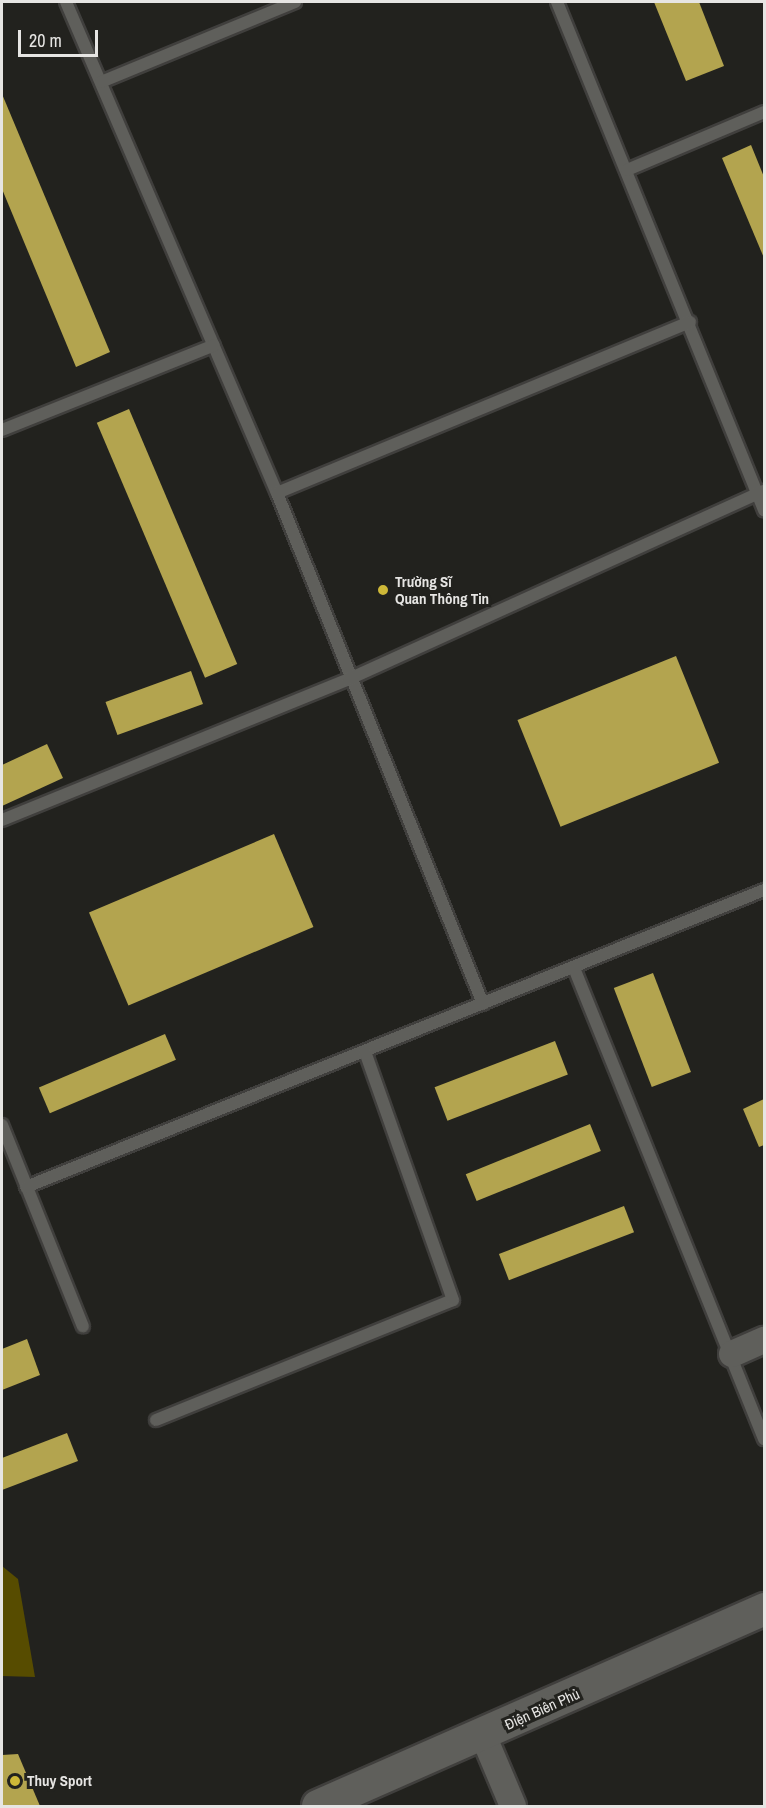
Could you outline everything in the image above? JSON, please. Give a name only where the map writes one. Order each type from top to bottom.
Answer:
[{"type":"street","points":[[732,1353],[765,1340]]},
{"type":"street","name":"Điện Biên Phủ","points":[[335,1803],[765,1609]]},
{"type":"street","points":[[483,1735],[513,1806]]},
{"type":"lane","points":[[66,2],[277,493],[349,679],[483,1004]]},
{"type":"lane","points":[[101,82],[295,2]]},
{"type":"lane","points":[[557,2],[761,493],[765,510]]},
{"type":"lane","points":[[627,170],[765,112]]},
{"type":"lane","points":[[277,493],[690,321]]},
{"type":"lane","points":[[2,430],[214,345]]},
{"type":"lane","points":[[2,820],[349,679],[761,493]]},
{"type":"lane","points":[[26,1186],[765,890]]},
{"type":"lane","points":[[574,968],[765,1439]]},
{"type":"lane","points":[[156,1420],[453,1300],[365,1052]]},
{"type":"lane","points":[[2,1125],[83,1326]]},
{"type":"shaded area","points":[[2,1566],[18,1579],[35,1677],[2,1676]]},
{"type":"building","points":[[654,2],[699,2],[724,66],[686,81]]},
{"type":"building","points":[[2,94],[110,352],[76,367],[2,189]]},
{"type":"building","points":[[751,145],[764,177],[764,258],[722,158]]},
{"type":"building","points":[[129,409],[237,664],[205,678],[97,423]]},
{"type":"building","points":[[676,656],[719,763],[561,827],[517,720]]},
{"type":"building","points":[[191,671],[203,704],[117,735],[105,702]]},
{"type":"building","points":[[47,744],[63,778],[2,806],[2,765]]},
{"type":"building","points":[[274,834],[313,927],[128,1006],[89,913]]},
{"type":"building","points":[[653,973],[691,1072],[652,1087],[614,988]]},
{"type":"building","points":[[165,1034],[176,1060],[50,1113],[39,1088]]},
{"type":"building","points":[[555,1041],[568,1075],[447,1121],[435,1087]]},
{"type":"building","points":[[764,1099],[764,1145],[759,1147],[743,1109]]},
{"type":"building","points":[[590,1124],[601,1151],[477,1201],[466,1174]]},
{"type":"building","points":[[624,1206],[634,1232],[509,1280],[499,1254]]},
{"type":"building","points":[[27,1339],[40,1375],[2,1390],[2,1349]]},
{"type":"building","points":[[67,1433],[78,1461],[2,1490],[2,1458]]},
{"type":"building","name":"Thuy Sport","points":[[18,1754],[40,1806],[2,1806],[2,1755]]},
{"type":"place","name":"Trường Sĩ Quan Thông Tin","points":[[383,590]]},
{"type":"place","name":"Thuy Sport","points":[[15,1781]]}]
